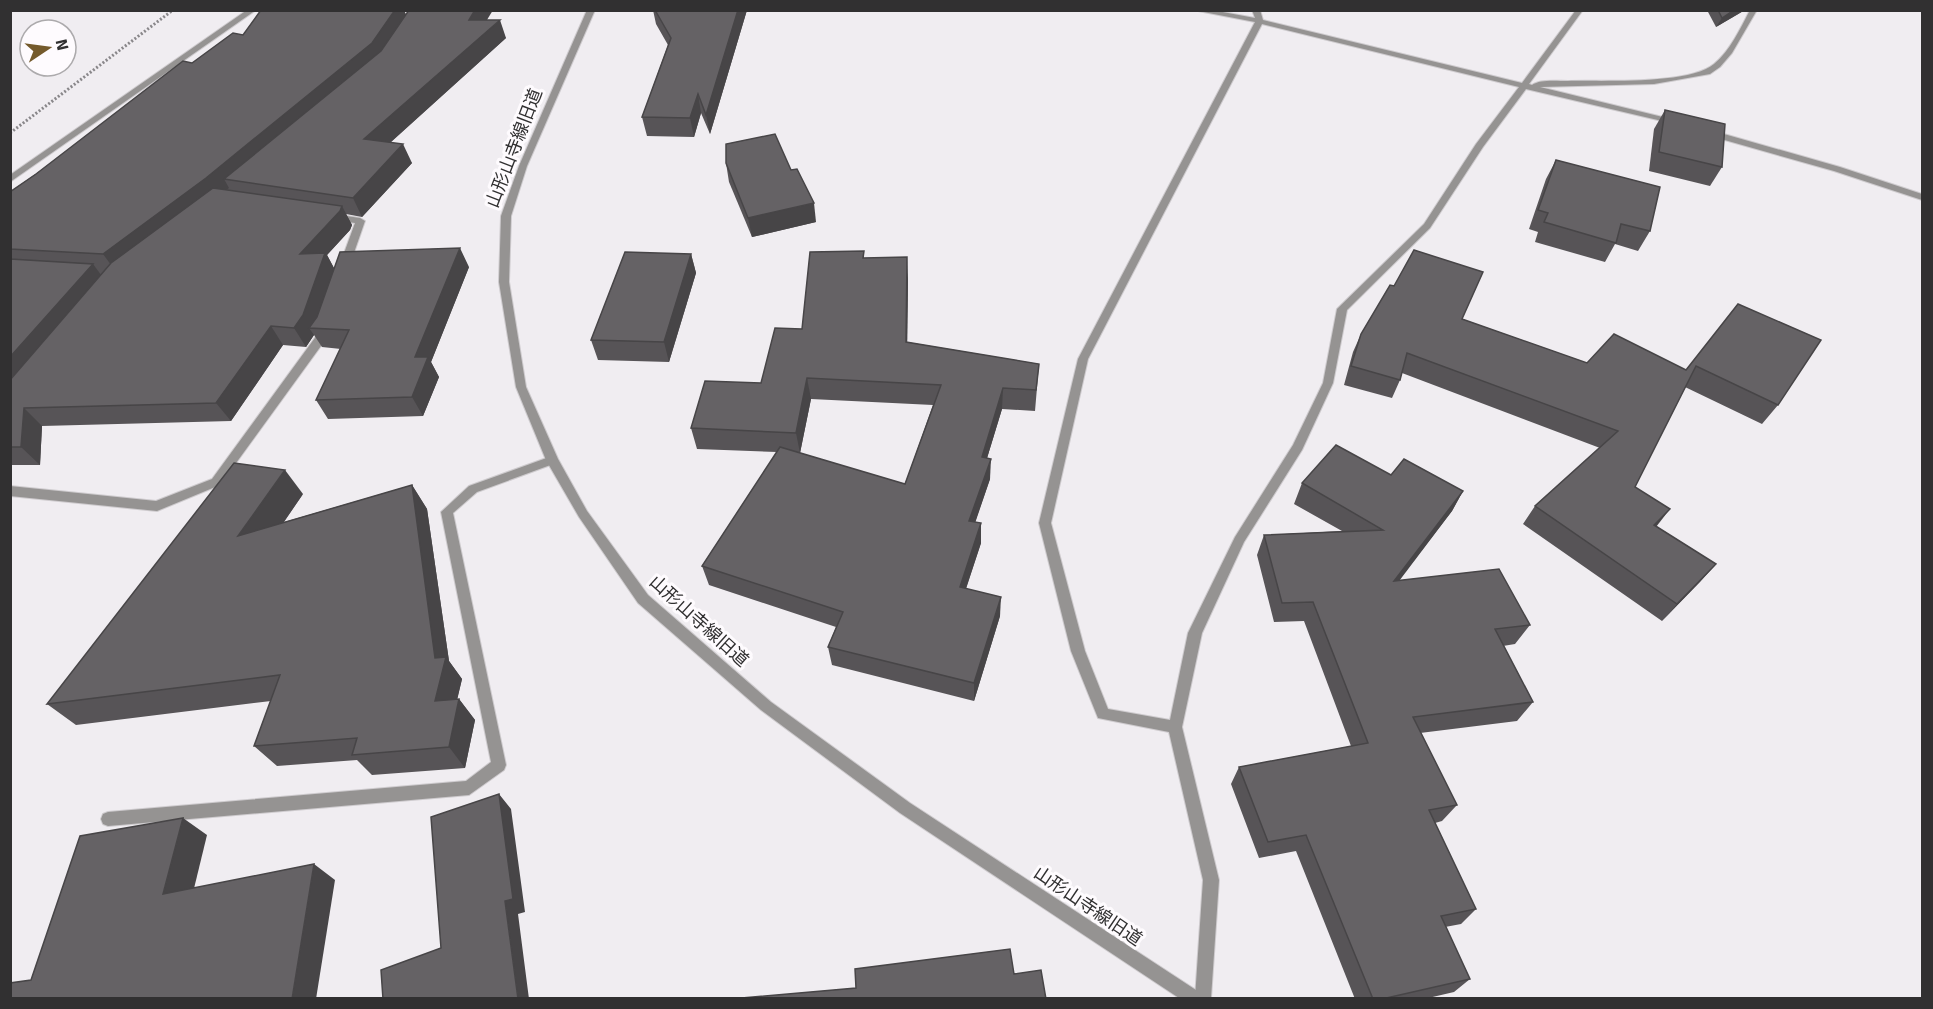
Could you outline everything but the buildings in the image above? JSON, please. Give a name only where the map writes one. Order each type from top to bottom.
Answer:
[{"type":"street","points":[[10,179],[253,10]]},
{"type":"street","name":"山形山寺線旧道","points":[[591,10],[523,166],[506,216],[504,282],[521,387],[552,460],[583,514],[643,598],[766,706],[905,808],[1193,999]]},
{"type":"street","points":[[1196,10],[1258,16],[1688,126]]},
{"type":"street","points":[[1203,999],[1211,880],[1175,727],[1195,633],[1239,540],[1299,447],[1328,383],[1342,309],[1427,226],[1479,146],[1581,10]]},
{"type":"street","points":[[1526,86],[1566,81],[1646,83],[1712,70],[1729,51],[1754,10]]},
{"type":"street","points":[[1175,727],[1103,714],[1078,651],[1045,523],[1083,358],[1258,16]]},
{"type":"street","points":[[1700,130],[1837,169],[1923,197]]},
{"type":"street","points":[[325,216],[360,221],[342,273]]},
{"type":"street","points":[[10,491],[157,506],[216,482],[321,336],[328,315]]},
{"type":"street","points":[[108,819],[469,788],[499,765],[447,512],[473,489],[552,460]]},
{"type":"path","points":[[10,133],[173,10]]}]
